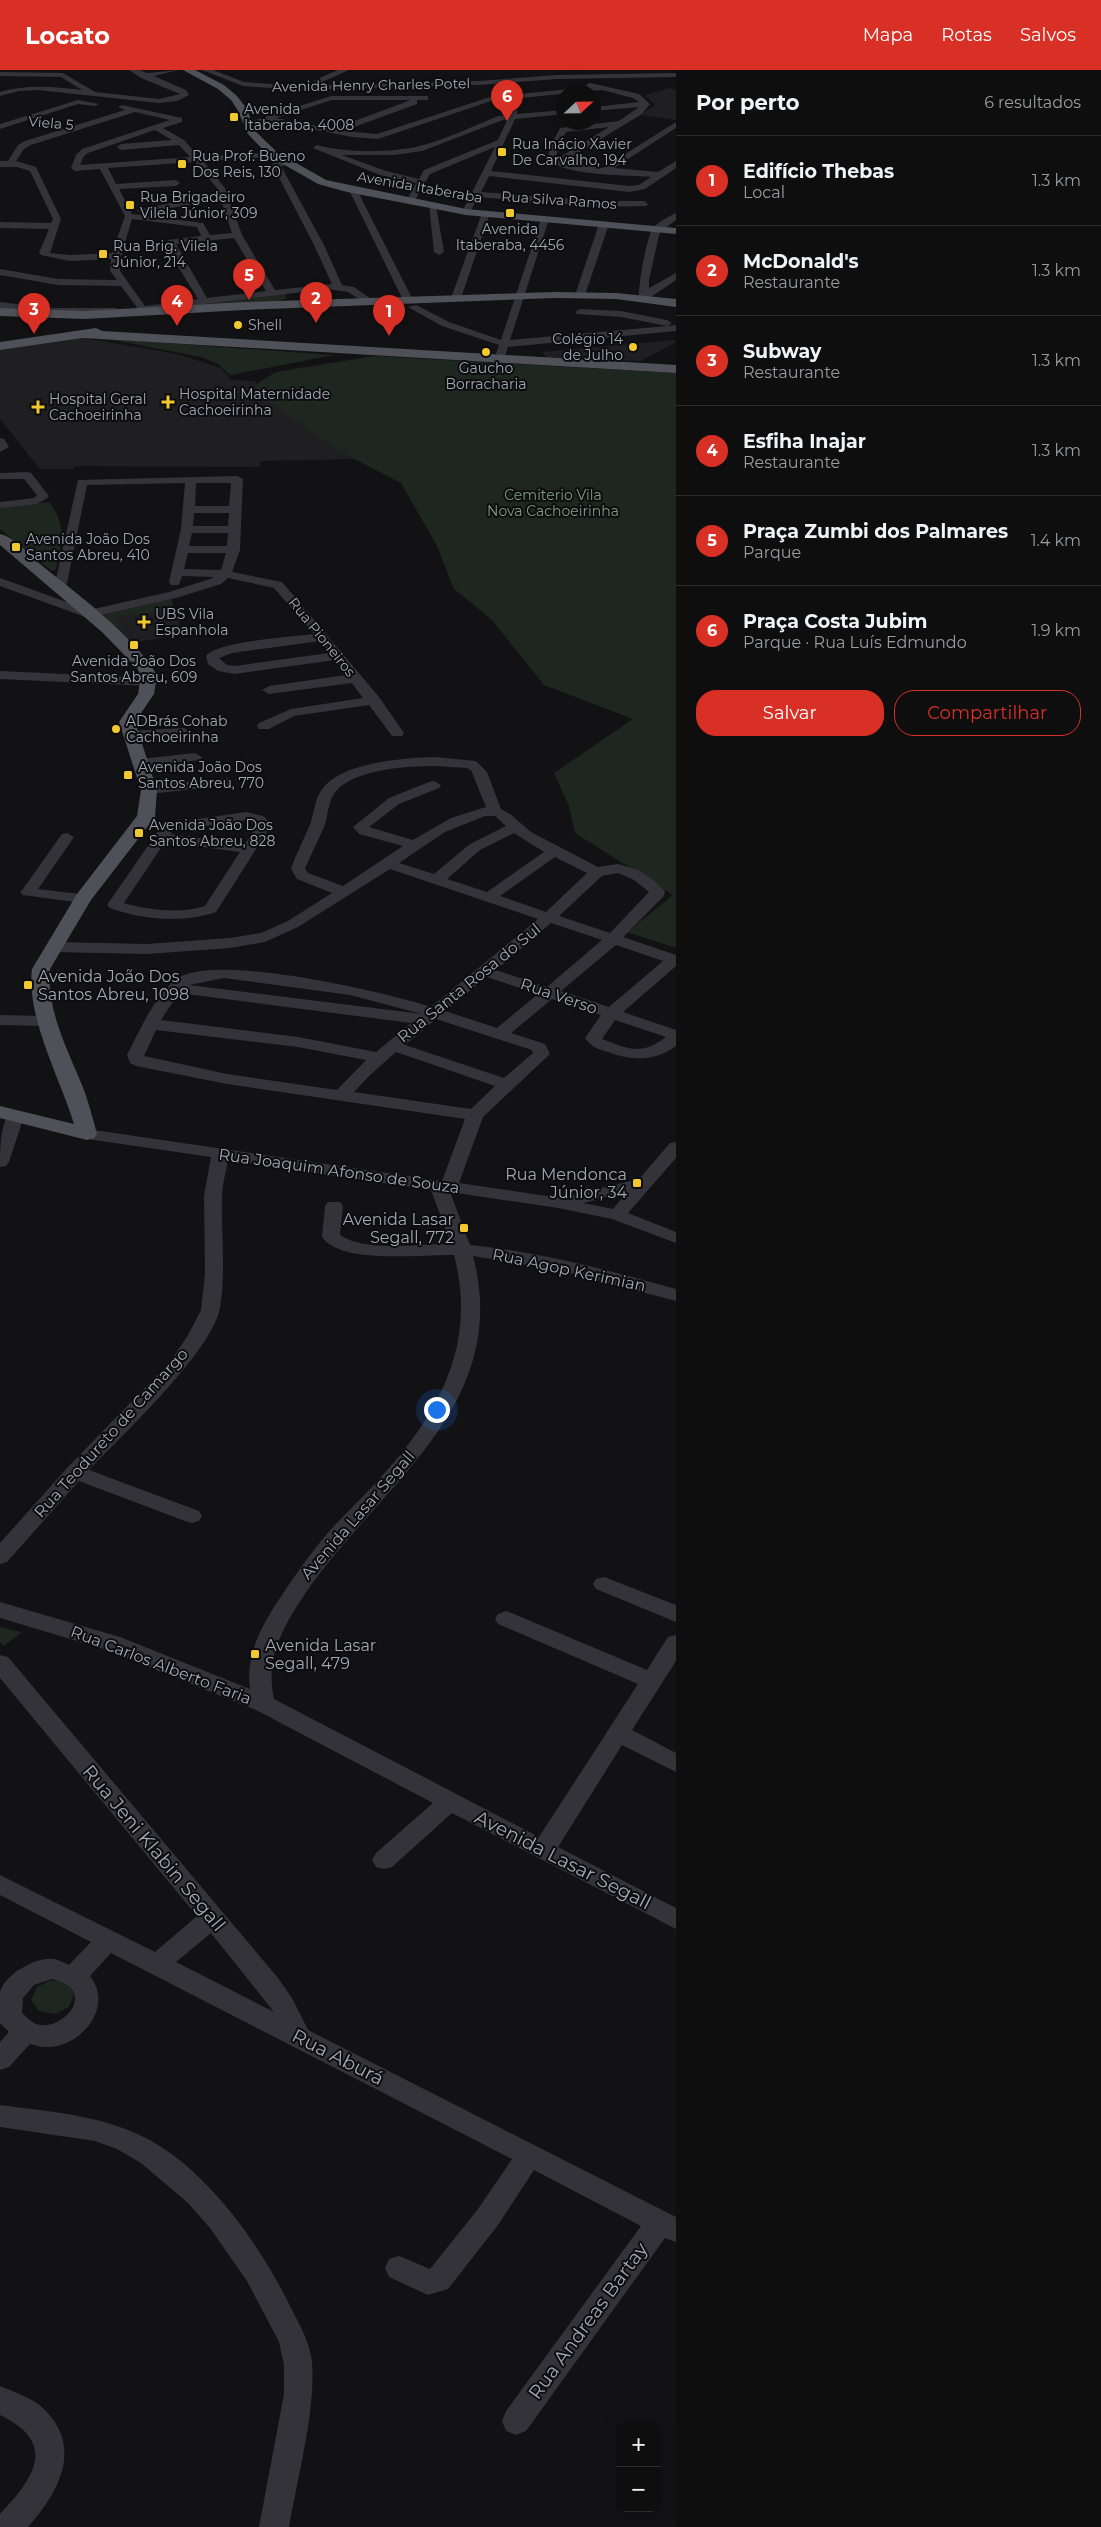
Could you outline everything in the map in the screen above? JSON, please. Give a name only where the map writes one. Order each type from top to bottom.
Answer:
[{"type":"main road","name":"Avenida Itaberaba","points":[[188,70],[203,72],[234,98],[242,109],[247,124],[256,138],[278,160],[322,182],[410,202],[466,212],[676,231]]},
{"type":"main road","points":[[578,313],[644,297],[676,303]]},
{"type":"main road","points":[[2,319],[368,301],[411,304],[456,298],[519,300],[578,313],[626,304],[676,310]]},
{"type":"main road","points":[[61,300],[126,314]]},
{"type":"main road","points":[[2,319],[57,315],[126,314],[142,311],[220,314],[519,300]]},
{"type":"main road","points":[[134,331],[142,311]]},
{"type":"main road","points":[[2,319],[20,325]]},
{"type":"main road","points":[[34,327],[77,335],[181,339],[499,360],[676,369]]},
{"type":"main road","points":[[0,346],[77,335],[134,331],[181,339]]},
{"type":"main road","points":[[0,538],[116,636],[143,663],[150,675],[146,695],[127,722],[149,790],[146,817],[80,898],[35,967],[34,985],[43,1021],[77,1099],[80,1133]]},
{"type":"main road","points":[[114,857],[141,809],[142,787],[121,721],[148,681]]},
{"type":"main road","points":[[43,1021],[41,969],[80,898]]},
{"type":"main road","name":"Rua Joaquim Afonso de Souza","points":[[8,1114],[80,1133]]},
{"type":"street","points":[[11,163],[21,147],[28,143],[167,100],[180,98],[185,94],[142,76],[133,70]]},
{"type":"street","points":[[142,76],[174,70]]},
{"type":"street","points":[[297,88],[345,70]]},
{"type":"street","points":[[538,70],[544,78]]},
{"type":"street","points":[[0,74],[63,75],[77,72]]},
{"type":"street","name":"Avenida Henry Charles Potel","points":[[203,72],[251,85],[297,88],[410,82],[423,84],[462,80],[544,78],[590,74],[635,74],[642,77],[676,75]]},
{"type":"street","points":[[635,74],[659,84]]},
{"type":"street","points":[[63,75],[95,95]]},
{"type":"street","points":[[251,85],[261,76]]},
{"type":"street","points":[[557,77],[589,85]]},
{"type":"street","points":[[423,84],[425,98]]},
{"type":"street","points":[[0,94],[19,89],[38,88],[95,95],[167,100]]},
{"type":"street","points":[[601,88],[636,96],[646,104]]},
{"type":"street","points":[[270,119],[352,136],[383,137],[490,99],[556,92]]},
{"type":"street","points":[[247,124],[270,119],[332,98],[425,98]]},
{"type":"street","points":[[331,131],[425,98]]},
{"type":"street","points":[[466,212],[500,142],[510,127],[516,109],[490,99]]},
{"type":"street","points":[[0,127],[78,102],[111,105],[179,120],[92,149],[80,155],[75,168],[240,157],[278,160],[337,285]]},
{"type":"street","points":[[601,109],[646,104]]},
{"type":"street","points":[[556,163],[644,109],[646,104]]},
{"type":"street","points":[[291,111],[321,111]]},
{"type":"street","points":[[360,111],[390,111]]},
{"type":"street","points":[[330,152],[394,152],[422,148],[484,124],[512,117],[556,113]]},
{"type":"street","name":"Viela 5","points":[[21,121],[99,129]]},
{"type":"street","points":[[622,123],[564,130],[554,147],[552,159],[556,163],[568,167],[658,175]]},
{"type":"street","points":[[484,124],[503,124],[510,127]]},
{"type":"street","points":[[604,170],[676,124]]},
{"type":"street","points":[[156,128],[181,142],[221,188],[237,235],[272,292]]},
{"type":"street","points":[[614,128],[632,131]]},
{"type":"street","points":[[116,132],[133,135]]},
{"type":"street","points":[[641,132],[676,134]]},
{"type":"street","points":[[92,149],[181,142]]},
{"type":"street","points":[[410,202],[420,182],[430,170],[500,142]]},
{"type":"street","points":[[317,148],[383,173],[420,182]]},
{"type":"street","points":[[0,164],[11,163],[26,166],[38,175],[58,219],[45,246],[44,253],[70,258],[117,256]]},
{"type":"street","points":[[485,173],[625,189],[642,187],[676,164]]},
{"type":"street","points":[[102,167],[128,214],[115,271],[142,311]]},
{"type":"street","points":[[114,187],[176,183]]},
{"type":"street","points":[[353,190],[411,304],[429,316],[492,341],[505,344],[578,313],[620,314],[676,327]]},
{"type":"street","name":"Rua Silva Ramos","points":[[475,194],[602,204],[644,204]]},
{"type":"street","points":[[128,214],[191,202]]},
{"type":"street","points":[[432,206],[439,252]]},
{"type":"street","points":[[456,298],[486,213]]},
{"type":"street","points":[[128,214],[200,225],[206,237]]},
{"type":"street","points":[[644,297],[644,282],[657,229],[676,216]]},
{"type":"street","points":[[499,360],[545,219]]},
{"type":"street","points":[[578,313],[604,224]]},
{"type":"street","points":[[0,225],[55,226]]},
{"type":"street","points":[[203,300],[170,244],[173,240],[237,235]]},
{"type":"street","points":[[0,272],[61,300],[119,310],[133,308],[142,311],[203,300],[337,285],[351,290],[368,301]]},
{"type":"street","points":[[644,297],[676,276]]},
{"type":"street","points":[[644,282],[665,284]]},
{"type":"street","points":[[0,305],[61,300],[124,283]]},
{"type":"street","points":[[578,313],[676,327]]},
{"type":"street","points":[[0,441],[4,447],[0,449]]},
{"type":"street","points":[[0,476],[27,475],[43,496],[37,501],[0,505]]},
{"type":"street","points":[[0,582],[88,614],[172,595],[217,581],[225,574],[234,550],[237,484],[95,480],[81,484],[60,588]]},
{"type":"street","points":[[172,595],[187,529],[191,484]]},
{"type":"street","points":[[189,509],[236,510]]},
{"type":"street","points":[[187,529],[235,530]]},
{"type":"street","points":[[183,549],[234,550]]},
{"type":"street","name":"Rua Pioneiros","points":[[177,572],[225,574],[278,585],[374,700],[397,733]]},
{"type":"street","points":[[322,637],[229,649],[212,656],[213,661],[223,668],[247,669],[338,656]]},
{"type":"street","points":[[0,674],[148,681]]},
{"type":"street","points":[[269,690],[356,678]]},
{"type":"street","points":[[264,726],[292,713],[374,700]]},
{"type":"street","points":[[130,735],[184,732]]},
{"type":"street","points":[[140,763],[196,757]]},
{"type":"street","points":[[342,891],[302,876],[298,869],[309,839],[316,828],[327,792],[352,776],[378,767],[404,763],[471,764],[480,772],[488,800],[495,811]]},
{"type":"street","points":[[149,790],[225,782]]},
{"type":"street","points":[[414,844],[364,831],[360,827],[394,802],[434,785]]},
{"type":"street","points":[[53,947],[147,949],[254,940],[278,933],[342,891],[388,864],[414,844],[468,816],[485,811],[495,811],[503,815],[516,828],[597,872],[609,868],[625,870],[652,884],[657,891],[656,896],[612,940],[500,1034]]},
{"type":"street","points":[[246,816],[258,818],[265,824],[212,909],[202,912],[164,914],[115,905],[143,861],[168,827],[184,824],[246,816]]},
{"type":"street","points":[[184,824],[192,840]]},
{"type":"street","points":[[436,880],[475,847],[516,828]]},
{"type":"street","points":[[67,837],[28,892],[80,898]]},
{"type":"street","points":[[160,837],[249,849]]},
{"type":"street","points":[[488,898],[556,850]]},
{"type":"street","points":[[114,857],[143,861]]},
{"type":"street","points":[[388,864],[675,960]]},
{"type":"street","name":"Rua Santa Rosa do Sul","points":[[342,1095],[379,1058],[548,918],[597,872]]},
{"type":"street","name":"Rua Verso","points":[[484,971],[613,1014],[675,960]]},
{"type":"street","points":[[443,1186],[475,1115],[506,1084],[538,1058],[542,1050],[533,1044],[500,1034],[429,1017],[174,988],[151,1024],[135,1055],[136,1059],[181,1071],[475,1115]]},
{"type":"street","points":[[613,1014],[676,1036],[661,1051],[644,1056],[624,1052],[596,1042],[593,1038],[595,1032],[613,1014]]},
{"type":"street","points":[[0,1020],[43,1021]]},
{"type":"street","points":[[151,1024],[298,1042],[379,1058]]},
{"type":"street","points":[[393,1046],[506,1084]]},
{"type":"street","points":[[0,1162],[8,1114]]},
{"type":"street","name":"Rua Joaquim Afonso de Souza","points":[[80,1133],[558,1203],[617,1215],[676,1238]]},
{"type":"street","points":[[617,1215],[673,1153]]},
{"type":"street","name":"Rua Teodureto de Camargo","points":[[0,1557],[75,1472],[175,1368],[196,1338],[210,1310],[214,1274],[213,1196],[220,1154]]},
{"type":"street","points":[[558,1203],[644,1183]]},
{"type":"street","name":"Avenida Lasar Segall","points":[[443,1186],[462,1250],[473,1315],[470,1338],[461,1368],[425,1437],[384,1488],[334,1539],[303,1578],[279,1615],[266,1644],[260,1664],[264,1704],[676,1919]]},
{"type":"street","name":"Rua Agop Kerimian","points":[[334,1206],[331,1237],[335,1242],[366,1248],[462,1250],[495,1253],[589,1272],[676,1295]]},
{"type":"street","points":[[75,1472],[192,1516]]},
{"type":"street","points":[[604,1584],[676,1614]]},
{"type":"street","name":"Rua Carlos Alberto Faria","points":[[0,1610],[112,1643],[264,1704]]},
{"type":"street","points":[[506,1619],[652,1681]]},
{"type":"street","points":[[544,1849],[676,1643]]},
{"type":"street","name":"Rua Jeni Klabin Segall","points":[[0,1662],[211,1918],[269,1985],[300,2038]]},
{"type":"street","points":[[619,1733],[676,1763]]},
{"type":"street","points":[[384,1860],[450,1801]]},
{"type":"street","name":"Rua Aburá","points":[[0,1884],[668,2226]]},
{"type":"street","points":[[157,1964],[211,1918]]},
{"type":"street","points":[[74,1976],[108,1940]]},
{"type":"street","points":[[53,1969],[74,1976],[82,1983],[88,1997],[86,2012],[80,2021],[60,2034],[48,2036],[25,2032],[10,2018],[8,2008],[13,1989],[30,1974],[41,1970],[53,1969]]},
{"type":"street","points":[[0,2059],[25,2032]]},
{"type":"street","points":[[0,2116],[70,2123],[96,2130],[127,2142],[169,2169],[202,2200],[228,2230],[254,2266],[276,2304],[295,2348],[298,2373],[298,2394],[274,2527]]},
{"type":"street","points":[[399,2268],[428,2282],[438,2280],[488,2217],[529,2156]]},
{"type":"street","name":"Rua Andreas Bartay","points":[[516,2421],[668,2226]]},
{"type":"street","points":[[0,2400],[32,2417],[44,2430],[50,2449],[49,2474],[34,2499],[8,2527]]},
{"type":"shaded area","points":[[670,88],[676,90],[676,120],[641,115],[655,105],[645,95]]},
{"type":"shaded area","name":"Hospital Maternidade Cachoeirinha","points":[[85,338],[177,354],[221,368],[231,380],[256,381],[257,393],[355,459],[260,461],[260,467],[74,466],[73,469],[40,469],[0,419],[0,350]]},
{"type":"shaded area","name":"Colégio 14 de Julho","points":[[674,340],[676,342],[641,361],[548,358],[542,352]]},
{"type":"shaded area","name":"UBS Vila Espanhola","points":[[171,599],[183,634],[133,643],[102,617]]},
{"type":"green space","points":[[285,293],[287,298],[273,303],[186,307]]},
{"type":"green space","points":[[108,339],[334,355],[230,375],[218,364],[201,357]]},
{"type":"green space","name":"Cemiterio Vila Nova Cachoeirinha","points":[[374,356],[676,373],[676,948],[627,932],[673,895],[575,833],[569,806],[554,773],[633,719],[544,685],[492,620],[454,589],[437,546],[401,483],[339,451],[257,393],[255,385],[276,372]]},
{"type":"green space","points":[[49,502],[59,519],[61,527],[60,551],[56,570],[52,571],[0,529],[0,507]]},
{"type":"green space","points":[[171,599],[175,610],[114,617],[120,626],[114,627],[102,615]]},
{"type":"green space","points":[[0,1627],[22,1632],[4,1646],[0,1642]]},
{"type":"green space","points":[[51,1980],[67,1983],[74,1994],[69,2007],[55,2014],[39,2011],[31,2000],[37,1987]]},
{"type":"place","name":"Avenida Itaberaba, 4008","points":[[234,117]]},
{"type":"place","name":"Praça Costa Jubim","points":[[507,121]]},
{"type":"place","name":"Rua Inácio Xavier De Carvalho, 194","points":[[502,152]]},
{"type":"place","name":"Rua Prof. Bueno Dos Reis, 130","points":[[182,164]]},
{"type":"place","name":"Rua Brigadeiro Vilela Júnior, 309","points":[[130,205]]},
{"type":"place","name":"Avenida Itaberaba, 4456","points":[[510,213]]},
{"type":"place","name":"Rua Brig. Vilela Júnior, 214","points":[[103,254]]},
{"type":"place","name":"Praça Zumbi dos Palmares","points":[[249,300]]},
{"type":"place","name":"McDonald's","points":[[316,323]]},
{"type":"place","name":"Shell","points":[[238,325]]},
{"type":"place","name":"Esfiha Inajar","points":[[177,326]]},
{"type":"place","name":"Subway","points":[[34,334]]},
{"type":"place","name":"Edifício Thebas","points":[[389,336]]},
{"type":"place","name":"Colégio 14 de Julho","points":[[633,347]]},
{"type":"place","name":"Gaucho Borracharia","points":[[486,352]]},
{"type":"place","name":"Hospital Maternidade Cachoeirinha","points":[[168,402]]},
{"type":"place","name":"Hospital Geral Cachoeirinha","points":[[38,407]]},
{"type":"place","name":"Avenida João Dos Santos Abreu, 410","points":[[16,547]]},
{"type":"place","name":"UBS Vila Espanhola","points":[[144,622]]},
{"type":"place","name":"Avenida João Dos Santos Abreu, 609","points":[[134,645]]},
{"type":"place","name":"ADBrás Cohab Cachoeirinha","points":[[116,729]]},
{"type":"place","name":"Avenida João Dos Santos Abreu, 770","points":[[128,775]]},
{"type":"place","name":"Avenida João Dos Santos Abreu, 828","points":[[139,833]]},
{"type":"place","name":"Avenida João Dos Santos Abreu, 1098","points":[[28,985]]},
{"type":"place","name":"Rua Mendonca Júnior, 34","points":[[637,1183]]},
{"type":"place","name":"Avenida Lasar Segall, 772","points":[[464,1228]]},
{"type":"place","name":"Avenida Lasar Segall, 479","points":[[255,1654]]}]
